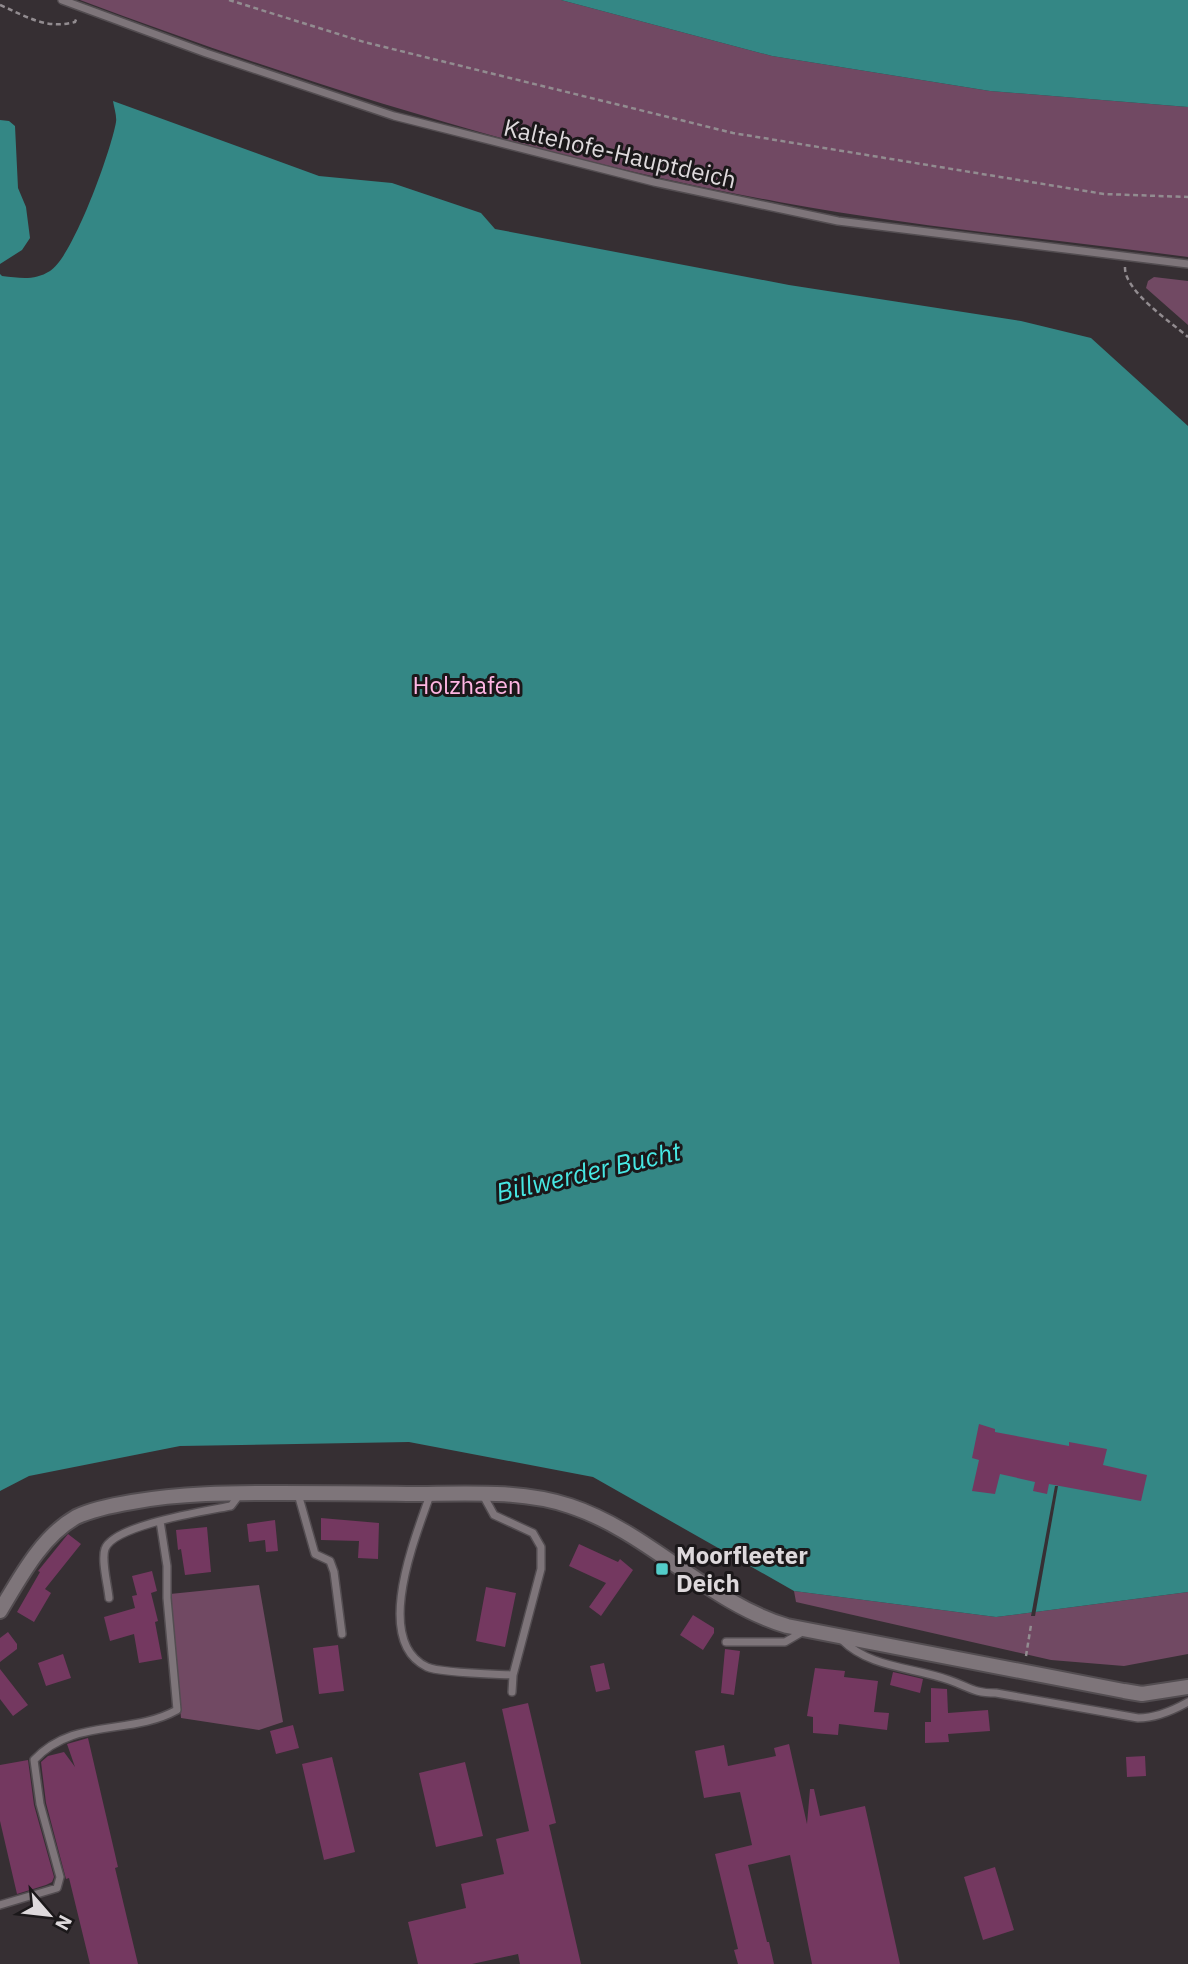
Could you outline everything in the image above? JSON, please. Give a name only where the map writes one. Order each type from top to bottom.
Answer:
[{"type":"street","points":[[0,1611],[43,1546],[55,1533],[78,1517],[95,1510],[155,1498],[241,1493],[430,1494],[533,1498],[556,1502],[587,1513],[622,1530],[679,1569],[745,1609],[771,1621],[839,1637],[1142,1694],[1188,1688]]},
{"type":"lane","name":"Kaltehofe-Hauptdeich","points":[[62,0],[206,53],[394,116],[654,182],[838,220],[1188,264]]},
{"type":"lane","points":[[109,1598],[104,1551],[110,1540],[160,1521],[231,1506],[241,1493]]},
{"type":"lane","points":[[297,1493],[315,1554],[330,1561],[334,1572],[342,1634]]},
{"type":"lane","points":[[430,1494],[403,1579],[399,1623],[412,1656],[429,1668],[513,1675]]},
{"type":"lane","points":[[483,1495],[494,1515],[533,1533],[541,1547],[541,1569],[513,1675],[512,1692]]},
{"type":"lane","points":[[0,1906],[57,1888],[60,1877],[40,1804],[34,1760],[47,1745],[79,1732],[161,1719],[177,1710],[167,1598],[167,1566],[160,1521]]},
{"type":"lane","points":[[726,1642],[785,1642],[804,1630]]},
{"type":"lane","points":[[839,1637],[849,1647],[874,1659],[951,1680],[979,1693],[996,1693],[1138,1718],[1163,1714],[1188,1702]]},
{"type":"path","points":[[229,0],[365,41],[733,133],[1104,194],[1188,197]]},
{"type":"path","points":[[0,5],[60,26],[75,22],[81,7]]},
{"type":"path","points":[[1125,257],[1125,273],[1131,287],[1188,337]]},
{"type":"path","points":[[1024,1671],[1031,1625]]},
{"type":"shaded area","points":[[80,0],[561,0],[772,56],[990,91],[1188,107],[1188,257],[830,211],[601,164],[338,90]]},
{"type":"shaded area","points":[[1154,277],[1188,281],[1188,325],[1146,288],[1148,281]]},
{"type":"shaded area","points":[[259,1585],[283,1722],[259,1730],[181,1718],[170,1594]]},
{"type":"shaded area","points":[[794,1591],[996,1617],[1188,1592],[1188,1654],[1124,1666],[1051,1660],[796,1602]]},
{"type":"water","points":[[561,0],[1188,0],[1188,107],[990,91],[772,56]]},
{"type":"water","name":"Holzhafen","points":[[113,101],[319,176],[392,183],[481,213],[495,229],[789,285],[1021,321],[1091,338],[1188,426],[1188,1592],[996,1617],[794,1591],[593,1477],[409,1442],[180,1446],[29,1476],[0,1491],[0,274],[33,278],[50,271],[59,262],[80,225],[107,156],[116,122]]},
{"type":"water","points":[[0,120],[9,121],[15,126],[18,188],[26,207],[30,238],[22,250],[0,264]]},
{"type":"pier","points":[[1055,1486],[1058,1486],[1035,1616],[1031,1616]]},
{"type":"building","points":[[979,1424],[995,1429],[995,1432],[1069,1446],[1069,1442],[1107,1449],[1103,1465],[1147,1475],[1141,1501],[1049,1484],[1047,1494],[1033,1491],[1035,1482],[1000,1474],[995,1494],[972,1491],[979,1460],[972,1458]]},
{"type":"building","points":[[321,1518],[379,1523],[378,1559],[358,1558],[359,1541],[321,1540]]},
{"type":"building","points":[[275,1520],[278,1551],[266,1552],[265,1540],[249,1542],[247,1524]]},
{"type":"building","points":[[207,1527],[211,1572],[185,1575],[176,1530]]},
{"type":"building","points":[[68,1534],[81,1544],[45,1589],[51,1593],[34,1622],[17,1612],[40,1572],[38,1571]]},
{"type":"building","points":[[579,1544],[618,1562],[620,1559],[633,1570],[601,1616],[589,1607],[606,1583],[569,1566]]},
{"type":"building","points":[[152,1571],[157,1591],[151,1593],[158,1621],[155,1622],[162,1659],[139,1663],[134,1634],[110,1641],[104,1617],[135,1608],[132,1596],[137,1595],[132,1576]]},
{"type":"building","points":[[486,1587],[516,1593],[505,1647],[476,1641]]},
{"type":"building","points":[[693,1615],[714,1628],[714,1633],[703,1650],[680,1635]]},
{"type":"building","points":[[8,1632],[17,1644],[17,1649],[0,1662],[0,1638]]},
{"type":"building","points":[[338,1645],[344,1691],[319,1694],[313,1648]]},
{"type":"building","points":[[725,1649],[740,1651],[734,1695],[721,1693]]},
{"type":"building","points":[[63,1654],[71,1678],[46,1686],[38,1663]]},
{"type":"building","points":[[604,1663],[610,1689],[596,1692],[590,1666]]},
{"type":"building","points":[[815,1668],[845,1671],[844,1677],[878,1681],[874,1712],[889,1713],[887,1730],[839,1724],[838,1735],[813,1733],[813,1717],[807,1716]]},
{"type":"building","points":[[0,1669],[28,1705],[13,1716],[0,1699]]},
{"type":"building","points":[[893,1672],[923,1679],[920,1693],[890,1685]]},
{"type":"building","points":[[931,1688],[947,1689],[948,1713],[988,1710],[990,1731],[948,1734],[949,1742],[925,1743],[925,1722],[931,1722]]},
{"type":"building","points":[[528,1703],[556,1823],[549,1825],[581,1964],[520,1964],[518,1954],[472,1964],[418,1964],[408,1922],[466,1908],[461,1884],[504,1874],[496,1839],[529,1831],[502,1709]]},
{"type":"building","points":[[293,1725],[299,1748],[276,1754],[270,1731]]},
{"type":"building","points":[[88,1738],[138,1964],[90,1964],[69,1878],[66,1879],[46,1803],[41,1762],[48,1756],[64,1752],[75,1767],[67,1744]]},
{"type":"building","points":[[789,1744],[807,1824],[810,1789],[814,1789],[820,1816],[865,1806],[900,1964],[812,1964],[790,1855],[748,1865],[774,1964],[738,1964],[734,1950],[738,1949],[715,1854],[752,1845],[740,1792],[704,1798],[695,1751],[724,1745],[728,1766],[776,1756],[774,1748]]},
{"type":"building","points":[[1145,1756],[1146,1776],[1127,1777],[1126,1757]]},
{"type":"building","points":[[332,1757],[355,1852],[324,1860],[302,1764]]},
{"type":"building","points":[[28,1760],[34,1805],[54,1877],[52,1882],[46,1885],[17,1894],[0,1821],[0,1765]]},
{"type":"building","points":[[465,1762],[483,1836],[436,1847],[419,1773]]},
{"type":"building","points":[[995,1867],[1014,1930],[983,1940],[964,1877]]},
{"type":"place","name":"Moorfleeter Deich","points":[[662,1569]]},
{"type":"water label","name":"Billwerder Bucht","points":[[588,1171]]}]
